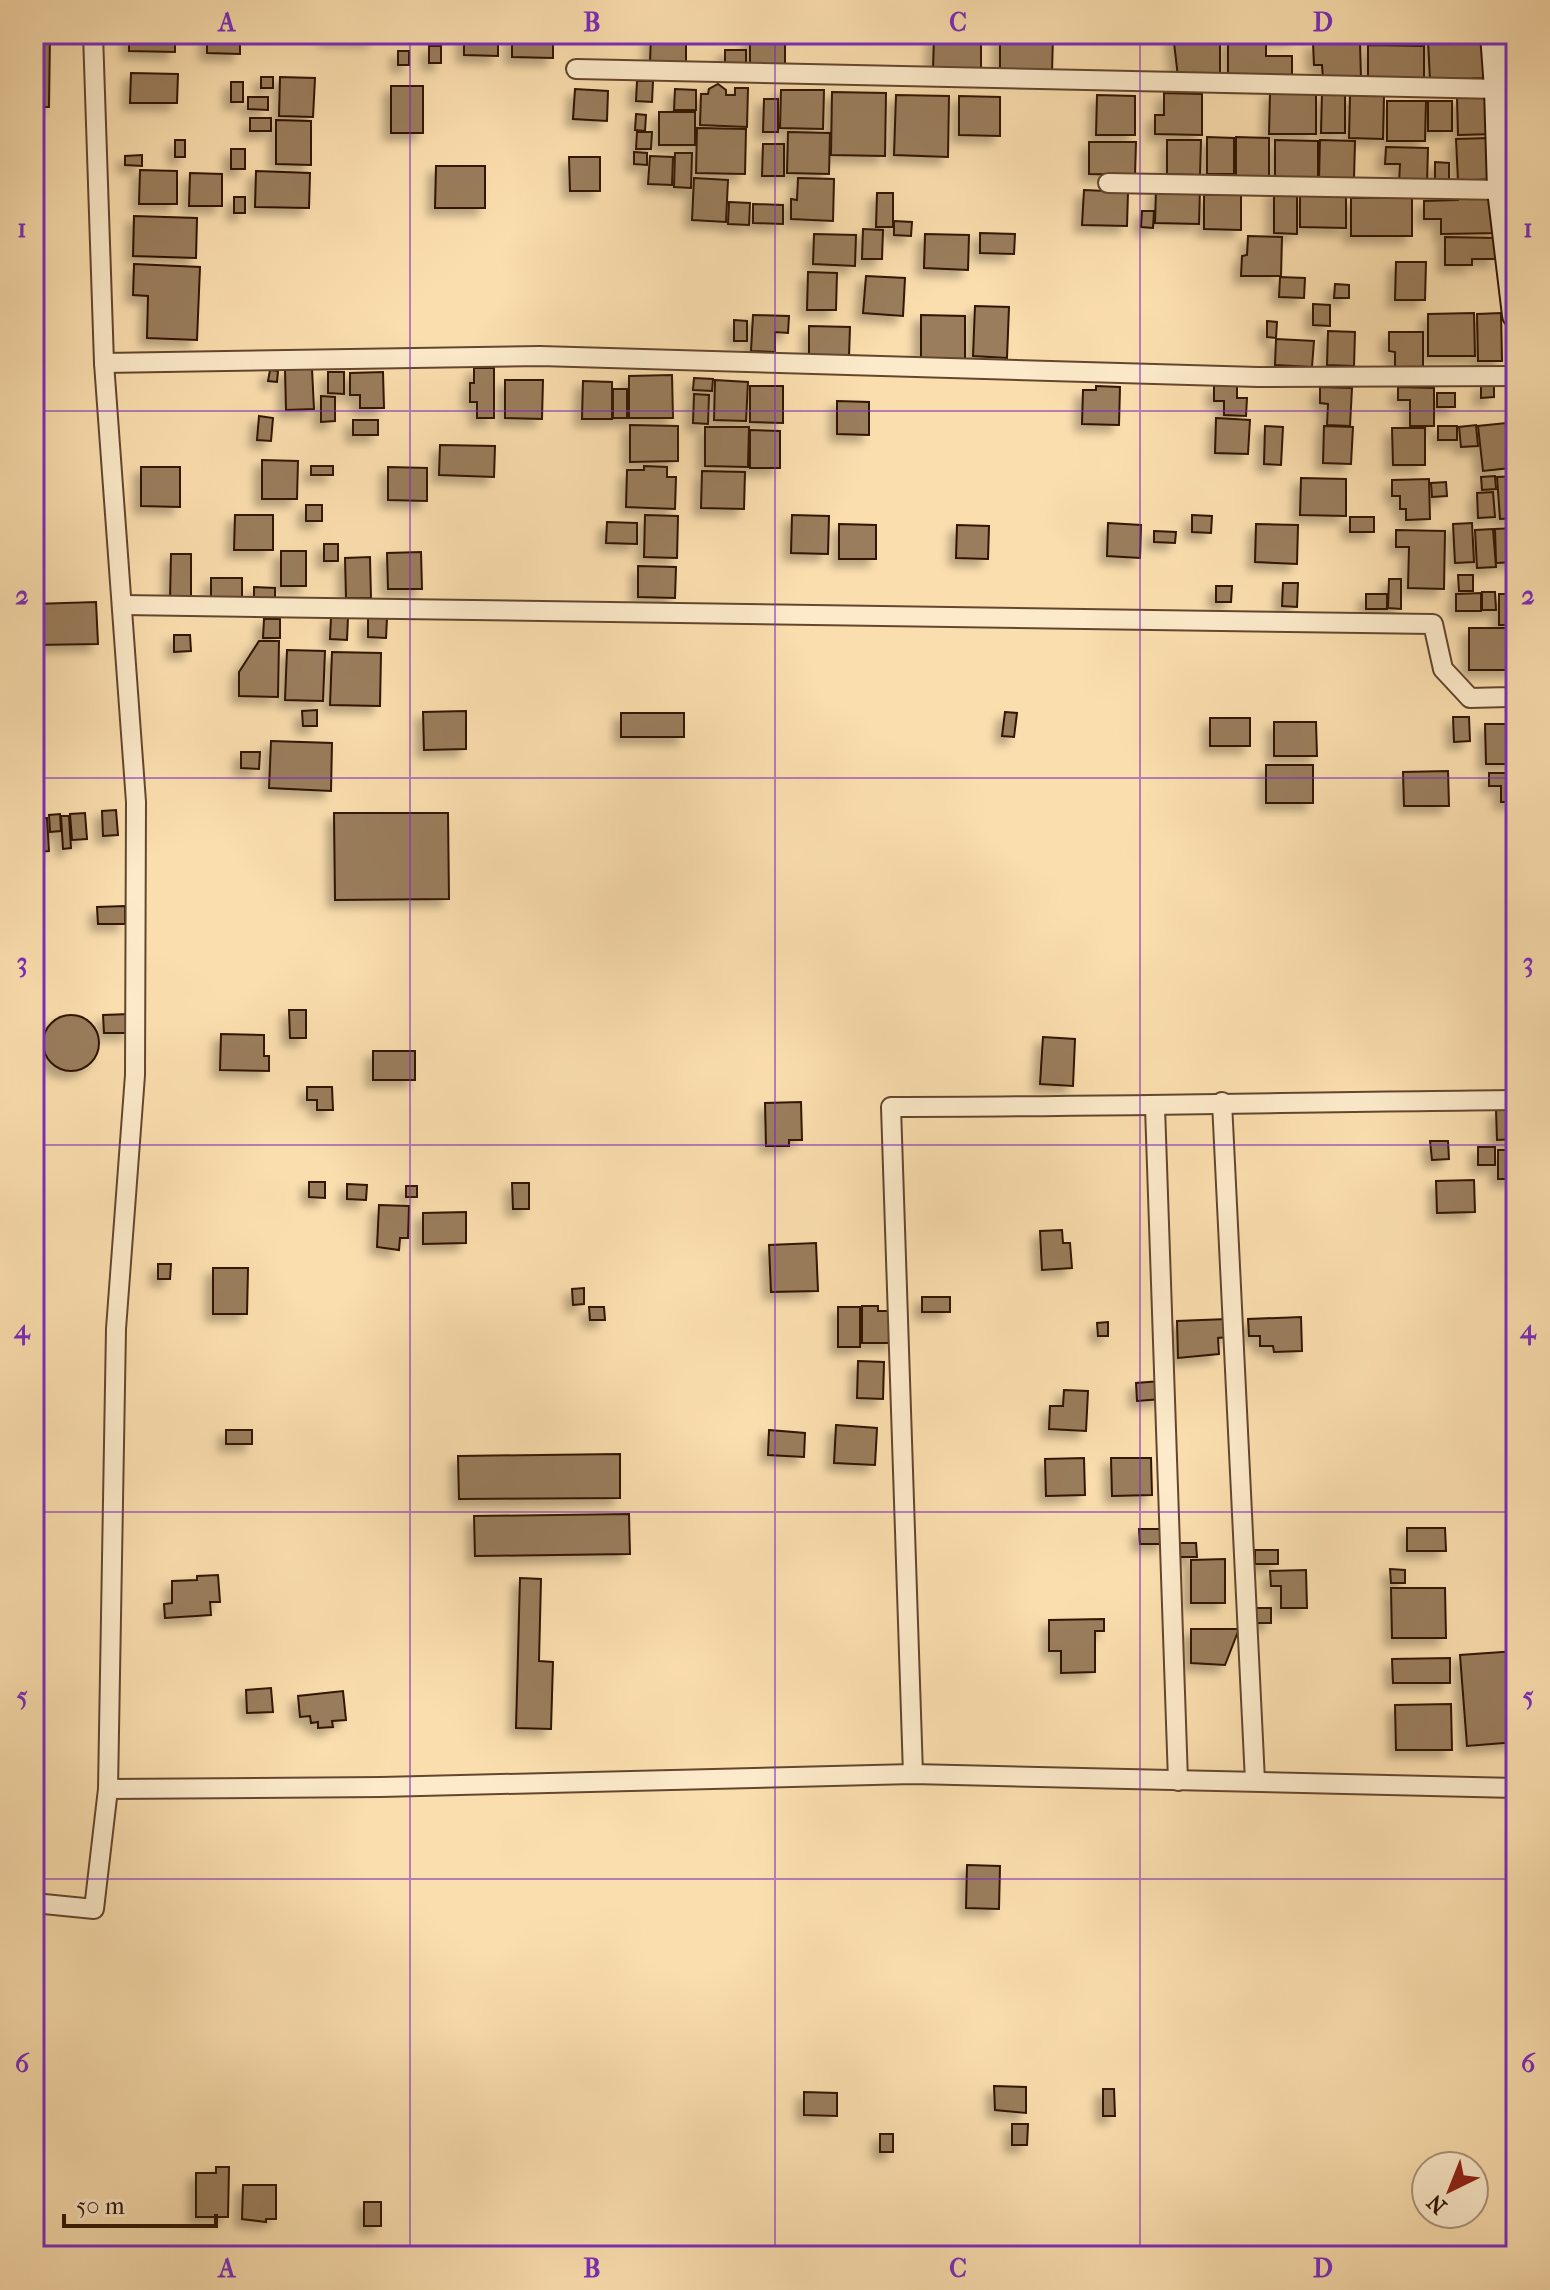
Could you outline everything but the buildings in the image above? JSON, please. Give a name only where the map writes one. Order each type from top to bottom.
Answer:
[{"type":"street","points":[[34,1903],[94,1909],[108,1789],[116,1329],[135,1075],[136,802],[104,363],[93,34]]},
{"type":"street","points":[[1494,34],[1501,190],[1516,315]]},
{"type":"street","points":[[576,69],[1498,89]]},
{"type":"street","points":[[1108,183],[1501,190]]},
{"type":"street","points":[[104,363],[540,356],[1258,377],[1516,376]]},
{"type":"street","points":[[123,605],[1433,624],[1443,669],[1470,698],[1516,695]]},
{"type":"street","points":[[913,1774],[891,1107],[1155,1107],[1222,1102],[1516,1100]]},
{"type":"street","points":[[1222,1102],[1255,1781]]},
{"type":"street","points":[[1155,1107],[1178,1781]]},
{"type":"street","points":[[108,1789],[381,1787],[913,1774],[1516,1788]]}]
